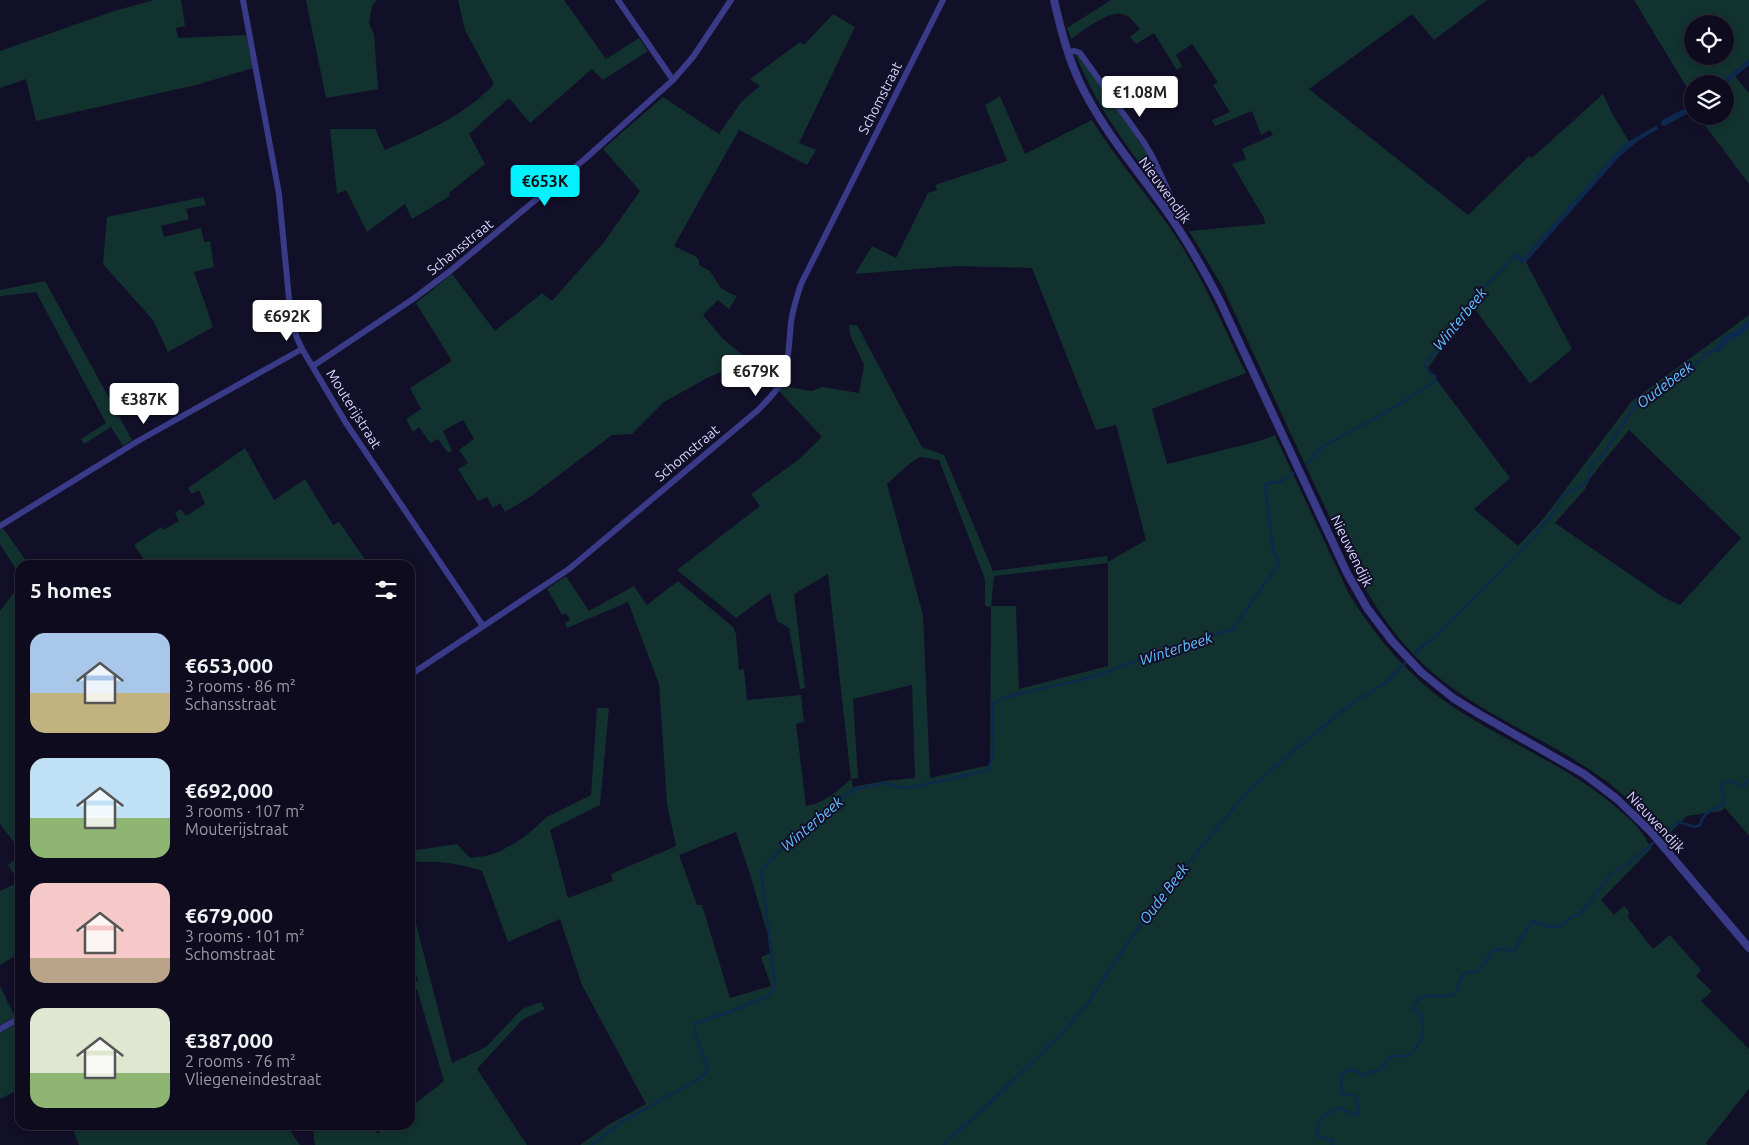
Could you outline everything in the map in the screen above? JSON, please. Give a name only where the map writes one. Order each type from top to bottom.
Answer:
[{"type":"street","name":"Mouterijstraat","points":[[243,0],[279,194],[291,320],[297,338],[351,430],[483,626]]},
{"type":"street","points":[[618,0],[673,80]]},
{"type":"street","name":"Schansstraat","points":[[313,366],[414,299],[559,182],[673,80],[693,57],[731,0]]},
{"type":"street","name":"Schomstraat","points":[[415,672],[569,569],[758,410],[774,393],[779,385],[789,354],[792,320],[801,284],[943,0]]},
{"type":"street","name":"Nieuwendijk","points":[[1054,0],[1067,52],[1081,86],[1103,125],[1163,206],[1188,243],[1212,285],[1347,573],[1383,631],[1410,661],[1453,698],[1584,774],[1617,799],[1651,832],[1749,948]]},
{"type":"street","points":[[1067,52],[1075,51],[1080,53],[1154,158],[1171,197],[1170,202],[1163,206]]},
{"type":"street","points":[[0,526],[146,436],[302,349]]},
{"type":"street","points":[[0,1029],[15,1021]]},
{"type":"green space","points":[[154,0],[181,0],[185,26],[176,28],[178,38],[246,35],[253,68],[196,85],[36,121],[26,79],[0,88],[0,51],[114,11]]},
{"type":"green space","points":[[306,0],[377,0],[372,6],[369,23],[374,34],[378,89],[326,98]]},
{"type":"green space","points":[[458,0],[564,0],[606,59],[639,38],[648,51],[603,80],[592,69],[530,123],[509,98],[469,134],[485,164],[449,193],[450,196],[412,219],[405,204],[367,232],[346,190],[337,194],[330,129],[375,129],[385,150],[429,130],[457,114],[483,95],[494,84],[465,30]]},
{"type":"green space","points":[[1111,0],[1487,0],[1434,40],[1412,14],[1309,89],[1468,215],[1529,156],[1532,158],[1603,94],[1630,143],[1526,262],[1572,349],[1530,384],[1472,305],[1428,368],[1510,478],[1474,509],[1518,546],[1543,519],[1632,401],[1749,315],[1749,836],[1725,808],[1721,811],[1687,816],[1665,838],[1634,805],[1608,783],[1578,762],[1493,714],[1451,687],[1419,660],[1397,635],[1368,593],[1351,563],[1222,286],[1189,231],[1265,224],[1264,218],[1232,164],[1246,159],[1242,149],[1273,135],[1270,130],[1261,135],[1252,111],[1215,126],[1212,120],[1230,112],[1213,85],[1218,82],[1192,44],[1176,55],[1182,66],[1177,70],[1154,33],[1136,44],[1130,37],[1140,29],[1125,15],[1119,14],[1104,17],[1071,39],[1067,28]],"holes":[[[1629,430],[1741,538],[1680,605],[1663,597],[1555,523],[1585,489],[1591,477]]]},
{"type":"green space","points":[[1634,0],[1749,0],[1749,59],[1732,73],[1734,75],[1684,75],[1684,83]]},
{"type":"green space","points":[[833,14],[855,27],[799,143],[816,150],[807,165],[739,130],[674,246],[695,256],[699,260],[699,265],[710,271],[721,288],[737,296],[729,309],[718,300],[703,315],[722,338],[749,360],[709,377],[664,402],[632,434],[612,435],[530,497],[505,512],[500,503],[493,508],[487,497],[478,501],[458,469],[468,463],[459,450],[474,439],[463,420],[443,431],[452,450],[448,453],[438,439],[430,443],[419,427],[413,432],[406,419],[421,409],[410,388],[452,361],[416,303],[452,274],[495,331],[542,293],[552,301],[604,242],[640,191],[603,149],[663,97],[719,134],[742,101],[760,86],[750,79],[800,42],[804,45]]},
{"type":"green space","points":[[1076,55],[1080,56],[1148,154],[1166,191],[1164,195],[1126,145],[1104,111]]},
{"type":"green space","points":[[1734,75],[1749,93],[1749,184],[1705,125],[1734,125]]},
{"type":"green space","points":[[1000,96],[1025,154],[1092,120],[1179,241],[1208,292],[1246,373],[1152,409],[1167,464],[1259,441],[1275,435],[1348,592],[1368,623],[1391,652],[1431,691],[1446,702],[1486,727],[1568,772],[1606,799],[1642,833],[1652,848],[1601,900],[1614,915],[1624,906],[1630,913],[1627,916],[1653,949],[1670,935],[1701,970],[1696,976],[1712,991],[1701,1001],[1749,1049],[1749,1089],[1706,1143],[1708,1145],[580,1145],[608,1125],[646,1104],[582,985],[560,919],[508,942],[482,871],[446,863],[415,862],[415,850],[457,844],[470,858],[499,852],[523,838],[547,817],[591,795],[597,708],[609,708],[600,805],[550,830],[568,898],[613,881],[611,874],[676,846],[667,804],[659,684],[628,602],[567,628],[565,623],[570,620],[566,613],[562,615],[547,589],[566,576],[589,611],[634,586],[647,605],[678,581],[733,627],[736,634],[739,670],[744,669],[747,700],[801,695],[804,722],[796,724],[806,806],[825,799],[851,779],[828,574],[794,594],[805,688],[800,689],[789,628],[777,621],[770,593],[736,618],[677,570],[760,506],[751,494],[797,461],[822,437],[779,391],[782,386],[812,391],[822,387],[859,393],[864,365],[850,335],[849,325],[857,325],[922,447],[944,455],[993,571],[1107,556],[1108,562],[1146,540],[1116,425],[1096,430],[1032,268],[956,266],[855,274],[872,246],[896,258],[928,193],[937,190],[935,185],[1007,161],[985,105]],"holes":[[[920,457],[939,460],[985,579],[985,606],[991,607],[990,765],[930,778],[923,615],[887,484],[909,464]],[[1108,563],[1108,666],[1019,689],[1016,606],[991,606],[994,576]],[[912,685],[915,778],[853,787],[851,779],[858,778],[853,699]],[[736,832],[773,952],[761,957],[771,986],[730,998],[702,905],[697,905],[679,855]]]},
{"type":"green space","points":[[203,197],[206,205],[186,209],[189,219],[161,226],[164,237],[201,228],[204,242],[210,241],[214,267],[194,272],[213,327],[168,352],[153,320],[103,264],[107,217]]},
{"type":"green space","points":[[45,281],[132,440],[123,446],[111,427],[84,444],[81,439],[106,423],[36,292],[0,296],[0,290]]},
{"type":"green space","points":[[245,448],[274,500],[305,479],[333,525],[339,522],[366,560],[144,560],[134,545],[161,527],[163,530],[179,521],[175,513],[181,509],[186,516],[205,504],[199,490],[192,494],[188,488]]},
{"type":"green space","points":[[3,528],[25,560],[15,560],[15,567],[0,544],[0,530]]},
{"type":"green space","points":[[15,592],[15,844],[0,824],[0,611]]},
{"type":"green space","points":[[15,859],[15,876],[8,865]]},
{"type":"green space","points":[[15,884],[15,956],[0,965],[0,891]]},
{"type":"green space","points":[[415,920],[452,1063],[486,1047],[522,1009],[541,1002],[545,1009],[522,1020],[477,1069],[527,1145],[315,1145],[313,1130],[376,1130],[377,1134],[382,1130],[415,1130],[415,1104],[444,1081],[417,989],[415,989],[415,982],[418,981],[415,970]]},
{"type":"green space","points":[[0,986],[15,1017],[0,1025]]},
{"type":"green space","points":[[15,1025],[15,1092],[0,1099],[0,1033]]},
{"type":"green space","points":[[73,1130],[290,1130],[300,1145],[79,1145]]},
{"type":"water","points":[[1749,59],[1749,65],[1734,78],[1734,75],[1730,75]]},
{"type":"water","points":[[1684,109],[1684,115],[1665,126],[1661,124],[1662,120]]},
{"type":"water","points":[[1657,125],[1658,129],[1638,141],[1619,157],[1526,262],[1520,263],[1514,255],[1515,253],[1524,257],[1626,143]]},
{"type":"water","points":[[1749,319],[1749,327],[1740,336],[1730,340],[1717,353],[1713,349],[1720,343],[1723,337],[1738,329]]},
{"type":"waterway","name":"Winterbeek","points":[[1306,465],[1317,451],[1326,445],[1388,411],[1434,382],[1435,376],[1429,373],[1424,364],[1452,332],[1469,303],[1515,256]]},
{"type":"waterway","name":"Oudebeek","points":[[1559,503],[1566,493],[1585,483],[1589,477],[1592,463],[1602,456],[1637,403],[1647,402],[1676,376],[1695,365],[1706,354],[1717,349]]},
{"type":"waterway","name":"Winterbeek","points":[[592,1145],[620,1123],[699,1079],[708,1070],[695,1033],[695,1023],[727,1013],[770,995],[775,984],[761,871],[768,862],[798,834],[852,790],[885,783],[904,788],[988,770],[992,758],[993,704],[1001,698],[1089,678],[1233,629],[1279,563],[1273,550],[1265,484],[1280,482],[1293,473]]},
{"type":"waterway","name":"Oudebeek","points":[[1415,653],[1451,621],[1504,568],[1532,539],[1557,508]]},
{"type":"waterway","name":"Oude Beek","points":[[943,1145],[990,1103],[1065,1030],[1089,1002],[1161,896],[1247,792],[1286,757],[1351,704],[1385,683],[1405,663]]},
{"type":"waterway","points":[[1664,833],[1679,822],[1695,827],[1700,825],[1703,817],[1708,812],[1723,805],[1724,795],[1720,788],[1724,781],[1731,781],[1743,787],[1749,779]]},
{"type":"waterway","points":[[1333,1145],[1332,1140],[1317,1136],[1319,1122],[1328,1113],[1337,1108],[1357,1115],[1359,1110],[1356,1096],[1341,1093],[1342,1074],[1350,1069],[1363,1075],[1383,1068],[1389,1056],[1409,1056],[1420,1042],[1423,1033],[1421,1014],[1411,1008],[1422,996],[1450,996],[1455,994],[1463,974],[1478,971],[1494,950],[1504,949],[1513,952],[1532,921],[1559,927],[1570,918],[1581,913],[1612,873],[1627,865],[1653,843]]}]
